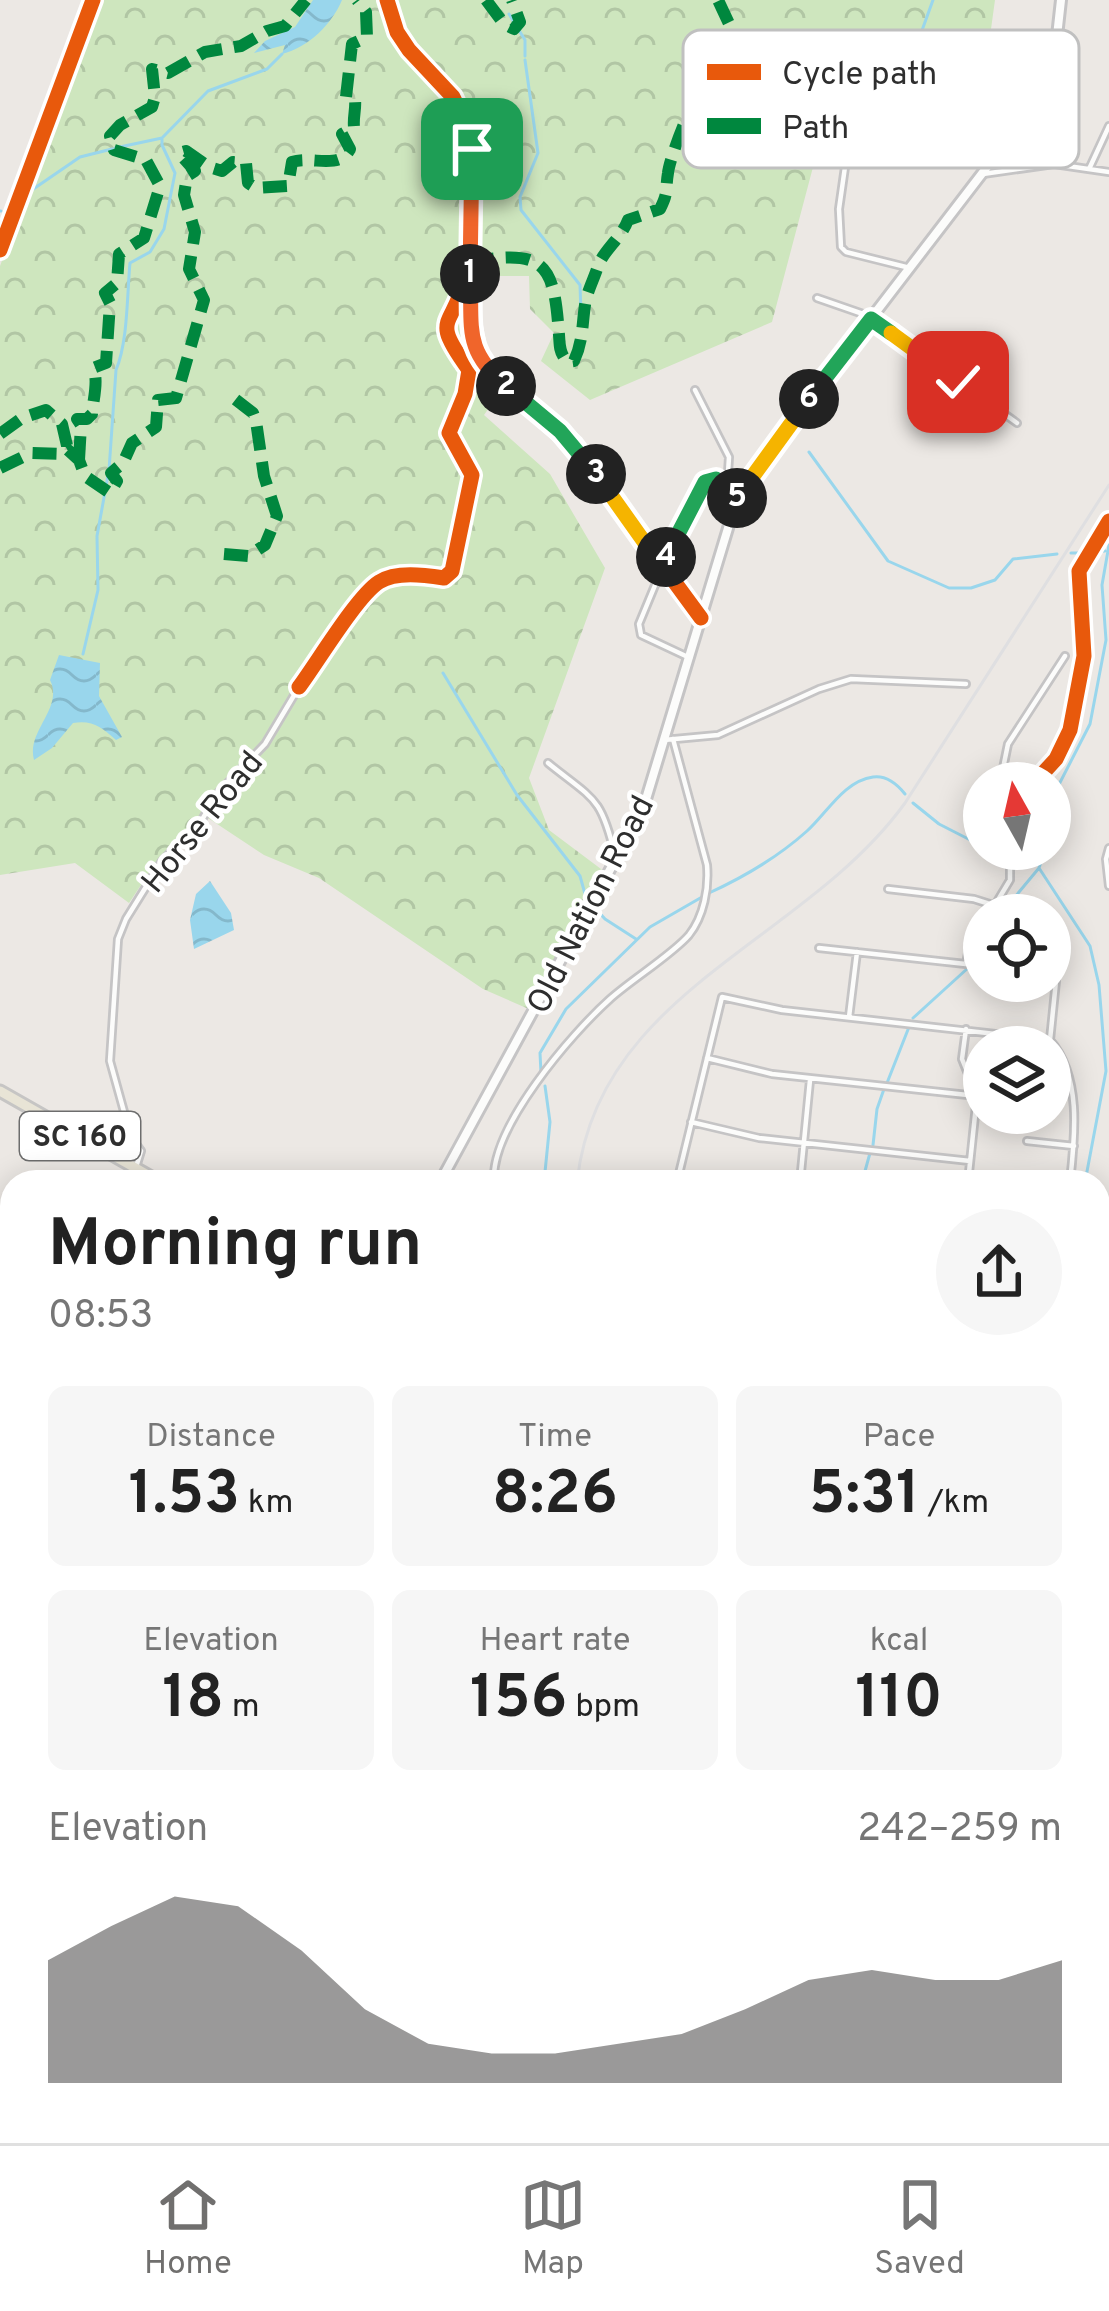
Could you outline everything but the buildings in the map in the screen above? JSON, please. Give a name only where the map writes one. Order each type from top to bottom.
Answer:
[{"type":"main road","points":[[0,250],[93,0]]},
{"type":"main road","name":"Old Nation Road","points":[[1059,30],[1061,0]]},
{"type":"main road","name":"Old Nation Road","points":[[447,1170],[643,808],[740,500],[767,454],[987,168]]},
{"type":"main road","name":"SC 160","points":[[0,1091],[141,1170]]},
{"type":"street","points":[[387,0],[397,32],[453,97],[470,135],[474,350],[488,371],[574,445],[701,617]]},
{"type":"street","points":[[1090,167],[1109,126]]},
{"type":"street","points":[[1079,167],[1107,170]]},
{"type":"street","points":[[845,168],[839,209],[841,247],[910,268]]},
{"type":"street","points":[[983,174],[1021,168]]},
{"type":"street","points":[[817,298],[871,319],[1017,423]]},
{"type":"street","points":[[695,391],[729,457],[728,489]]},
{"type":"street","points":[[690,658],[638,631],[662,567],[705,482],[713,478],[740,500]]},
{"type":"street","points":[[1004,762],[1008,744],[1064,656]]},
{"type":"street","points":[[493,1170],[506,1133],[568,1046],[609,1000],[688,935],[697,919],[706,895],[706,865],[668,740],[718,735],[818,689],[851,680],[966,684]]},
{"type":"street","name":"Horse Road","points":[[136,1167],[141,1151],[131,1137],[110,1061],[118,939],[125,919],[162,861],[265,744],[299,687]]},
{"type":"street","points":[[548,763],[596,800],[605,814],[616,861]]},
{"type":"street","points":[[1109,848],[1109,886]]},
{"type":"street","points":[[888,889],[963,898]]},
{"type":"street","points":[[819,948],[963,964]]},
{"type":"street","points":[[849,1017],[856,952]]},
{"type":"street","points":[[680,1170],[722,997],[782,1010],[963,1029]]},
{"type":"street","points":[[707,1058],[772,1074],[963,1095]]},
{"type":"street","points":[[801,1170],[811,1078]]},
{"type":"street","points":[[1071,1097],[1071,1170]]},
{"type":"street","points":[[691,1122],[759,1138],[970,1161]]},
{"type":"street","points":[[969,1170],[972,1134]]},
{"type":"street","points":[[1027,1141],[1074,1147]]},
{"type":"green space","points":[[98,0],[995,0],[991,30],[683,30],[683,168],[813,168],[772,322],[590,400],[541,361],[554,333],[530,309],[529,276],[471,276],[472,336],[483,359],[505,385],[484,415],[550,474],[605,568],[529,778],[549,830],[605,872],[531,1010],[483,989],[319,878],[264,855],[202,814],[159,858],[129,903],[75,863],[0,875],[0,266]]},
{"type":"water","points":[[313,0],[342,0],[326,26],[301,46],[282,54],[285,45],[254,53],[265,41],[295,27]]},
{"type":"water","points":[[59,655],[100,663],[99,696],[122,737],[116,740],[96,726],[73,723],[52,748],[34,760],[35,739],[52,700],[50,680]]},
{"type":"water","points":[[210,881],[231,913],[234,930],[194,949],[190,920],[196,894]]},
{"type":"waterway","points":[[922,30],[933,0]]},
{"type":"waterway","points":[[509,14],[525,40],[525,56]]},
{"type":"waterway","points":[[115,148],[162,138],[208,91],[267,69],[282,54]]},
{"type":"waterway","points":[[525,60],[538,153],[520,197],[521,210],[580,285],[581,314]]},
{"type":"waterway","points":[[83,654],[98,590],[97,536],[109,470],[130,263],[150,252],[164,229],[175,173],[162,138]]},
{"type":"waterway","points":[[29,192],[80,157],[112,149]]},
{"type":"waterway","points":[[809,452],[888,561],[949,588],[971,588],[995,580],[1013,559],[1057,554]]},
{"type":"waterway","points":[[1071,762],[1090,724],[1106,640],[1102,585],[1109,545]]},
{"type":"waterway","points":[[1089,552],[1105,551]]},
{"type":"waterway","points":[[1071,553],[1084,553]]},
{"type":"waterway","points":[[443,673],[517,795],[580,876],[587,901]]},
{"type":"waterway","points":[[709,893],[784,849],[853,785],[878,777],[905,794]]},
{"type":"waterway","points":[[913,803],[963,836]]},
{"type":"waterway","points":[[1017,894],[1037,870]]},
{"type":"waterway","points":[[1040,870],[1090,946],[1099,985],[1106,1071],[1087,1170]]},
{"type":"waterway","points":[[541,1073],[540,1053],[566,1009],[650,927],[702,897]]},
{"type":"waterway","points":[[595,908],[636,939]]},
{"type":"waterway","points":[[913,1018],[963,973]]},
{"type":"waterway","points":[[887,1083],[909,1027]]},
{"type":"waterway","points":[[545,1086],[550,1122],[545,1170]]},
{"type":"waterway","points":[[873,1145],[884,1089]]},
{"type":"waterway","points":[[865,1170],[870,1153]]},
{"type":"railway","points":[[580,1170],[593,1116],[623,1061],[663,1015],[863,852],[905,803],[1109,485]]},
{"type":"marked path","points":[[79,460],[81,425],[77,419],[92,414],[93,368],[106,363],[110,303],[105,293],[117,283],[119,254],[144,238],[160,186],[146,160],[114,150],[110,136],[152,107],[152,69],[168,73],[205,52],[241,46],[285,26],[306,0]]},
{"type":"marked path","points":[[0,468],[31,453],[68,450],[79,460],[85,476],[110,493],[117,481],[111,473],[123,463],[132,443],[156,427],[158,400],[176,398],[204,300],[189,269],[195,232],[184,195],[187,176],[195,171],[179,153],[186,151],[222,171],[233,162],[246,163],[248,183],[256,188],[288,186],[292,162],[345,156],[350,149],[342,134],[354,127],[355,100],[346,97],[352,44],[367,37],[366,12],[357,0]]},
{"type":"marked path","points":[[486,0],[504,24],[514,29],[520,22],[512,0]]},
{"type":"marked path","points":[[718,0],[732,30]]},
{"type":"marked path","points":[[470,262],[515,258],[541,267],[554,292],[561,352],[567,362],[574,361],[599,263],[628,220],[660,209],[683,128]]},
{"type":"marked path","points":[[224,554],[248,556],[265,545],[277,516],[264,476],[256,421],[235,399]]},
{"type":"marked path","points":[[0,434],[22,418],[46,410],[62,424],[68,450]]},
{"type":"cycle path","points":[[0,250],[93,0]]},
{"type":"cycle path","points":[[387,0],[397,32],[453,97],[471,135],[471,322],[479,360],[574,445],[701,618]]},
{"type":"cycle path","points":[[299,687],[349,615],[379,582],[402,575],[444,578],[452,571],[472,475],[449,433],[469,370],[447,330],[465,278]]},
{"type":"cycle path","points":[[1053,762],[1070,730],[1084,656],[1079,571],[1109,521]]},
{"type":"route","points":[[472,149],[470,322],[474,350],[488,371],[574,445],[662,567],[705,482],[719,481],[740,500],[767,454],[871,319],[958,382]]}]
